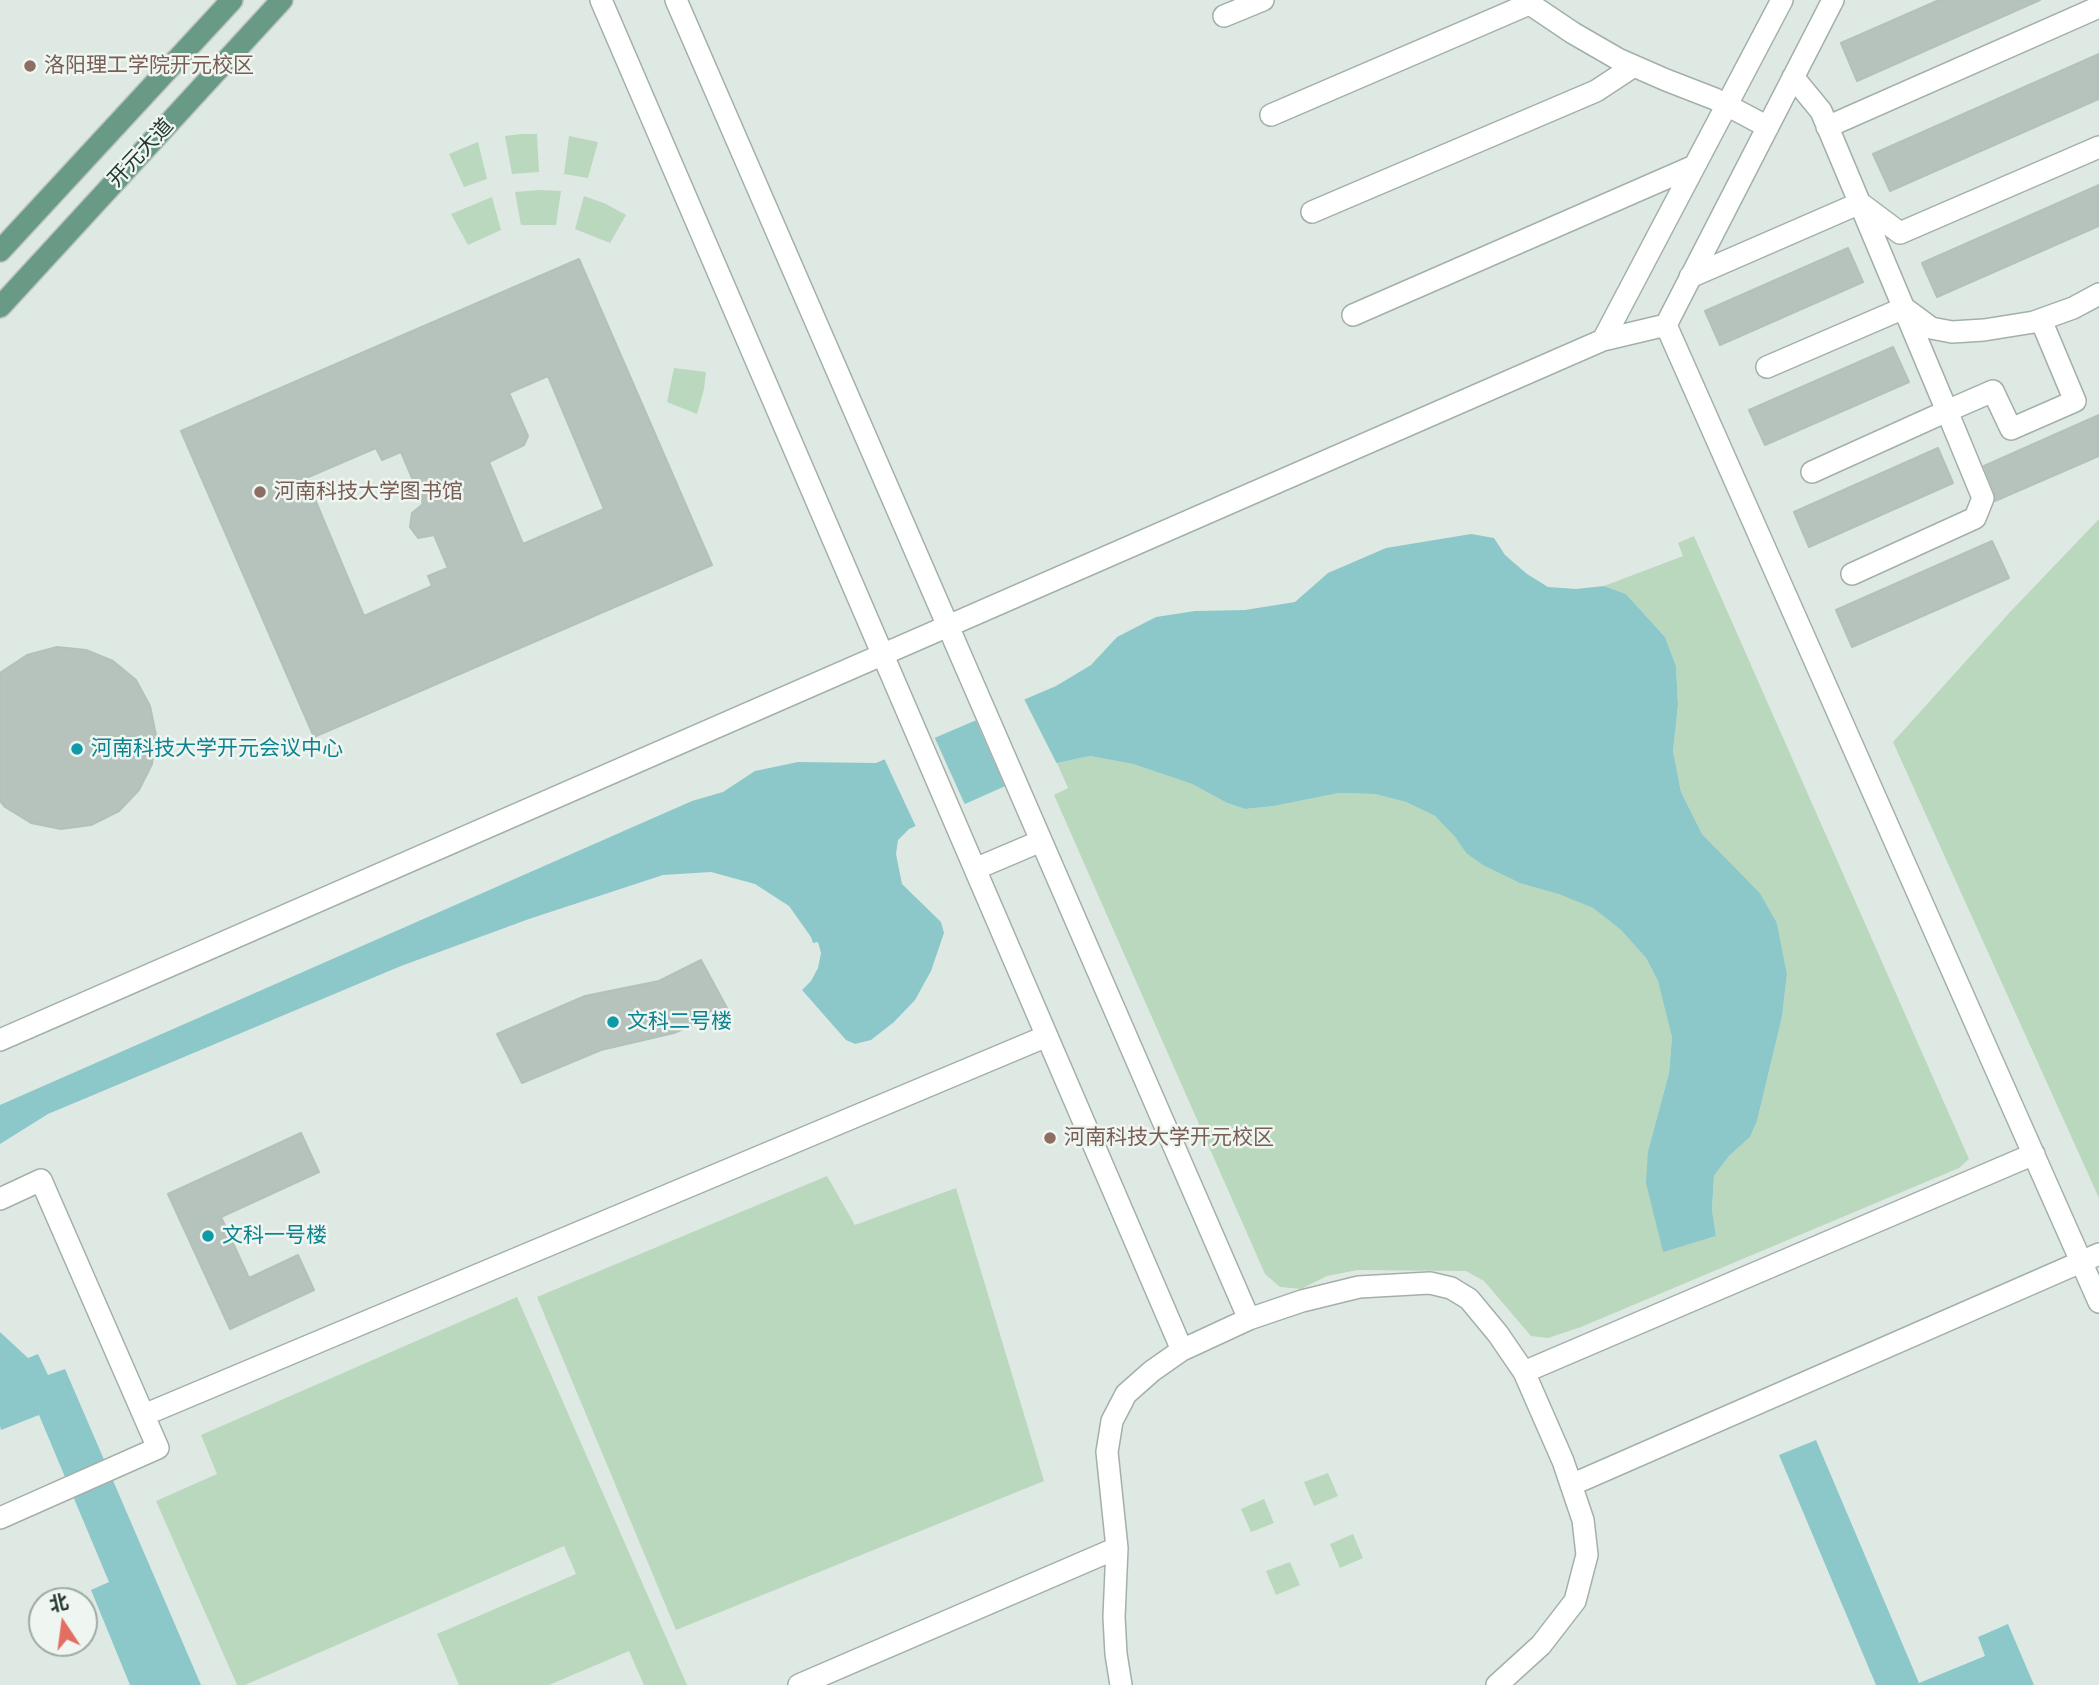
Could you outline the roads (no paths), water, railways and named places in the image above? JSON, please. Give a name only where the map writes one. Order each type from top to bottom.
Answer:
[{"type":"main road","name":"开元大道","points":[[0,251],[232,0]]},
{"type":"main road","name":"开元大道","points":[[0,307],[282,0]]},
{"type":"street","points":[[601,0],[1182,1350]]},
{"type":"street","points":[[676,0],[1249,1319]]},
{"type":"street","points":[[1224,16],[1263,0]]},
{"type":"street","points":[[1603,340],[1782,0]]},
{"type":"street","points":[[0,1040],[1603,340],[1665,325],[1833,0]]},
{"type":"street","points":[[1271,115],[1527,2],[1573,33],[1634,66],[1726,104],[1768,127]]},
{"type":"street","points":[[1827,127],[2094,9]]},
{"type":"street","points":[[1312,212],[1596,91],[1634,66]]},
{"type":"street","points":[[1793,77],[1821,111],[1983,498],[1975,518],[1852,573]]},
{"type":"street","points":[[1860,203],[1900,233],[2099,147]]},
{"type":"street","points":[[1353,315],[1694,166]]},
{"type":"street","points":[[1690,277],[1860,203]]},
{"type":"street","points":[[1904,308],[1931,328],[1952,332],[1984,330],[2041,320],[2073,308],[2099,294]]},
{"type":"street","points":[[1767,367],[1904,308]]},
{"type":"street","points":[[1812,472],[1993,391],[2011,429],[2075,401],[2041,320]]},
{"type":"street","points":[[1665,325],[2034,1154],[2090,1258],[2099,1301]]},
{"type":"street","points":[[975,869],[1041,841]]},
{"type":"street","points":[[144,1415],[1048,1037]]},
{"type":"street","points":[[1524,1372],[2034,1154]]},
{"type":"street","points":[[0,1518],[158,1448],[41,1180],[2,1198]]},
{"type":"street","points":[[1571,1485],[2090,1258]]},
{"type":"street","points":[[1121,1685],[1114,1617],[1117,1548],[1107,1452],[1112,1421],[1126,1394],[1182,1350],[1249,1319],[1302,1301],[1359,1287],[1430,1283],[1451,1289],[1469,1299],[1498,1334],[1524,1372],[1563,1461],[1583,1520],[1587,1555],[1575,1601],[1541,1645],[1497,1685]]},
{"type":"street","points":[[799,1685],[1117,1548]]},
{"type":"water","points":[[1471,534],[1494,538],[1505,555],[1527,574],[1548,587],[1576,589],[1604,586],[1626,594],[1665,637],[1676,666],[1678,705],[1673,751],[1681,792],[1702,834],[1760,893],[1777,923],[1787,974],[1782,1017],[1757,1121],[1750,1137],[1729,1156],[1714,1176],[1712,1210],[1716,1236],[1663,1252],[1646,1183],[1648,1151],[1669,1073],[1672,1037],[1658,981],[1646,958],[1621,930],[1593,908],[1559,894],[1520,883],[1483,865],[1466,853],[1435,816],[1406,802],[1375,794],[1339,793],[1245,809],[1227,803],[1192,784],[1133,764],[1090,756],[1057,763],[909,829],[898,840],[896,854],[902,884],[941,922],[944,933],[931,971],[915,1000],[894,1022],[871,1040],[855,1044],[846,1040],[802,990],[818,968],[821,953],[818,942],[813,943],[789,906],[755,884],[711,872],[663,875],[529,919],[401,966],[48,1114],[0,1144],[0,1105],[692,801],[723,792],[755,771],[798,762],[876,763],[1056,686],[1091,665],[1117,637],[1156,617],[1195,611],[1245,610],[1295,602],[1328,573],[1386,548]]},
{"type":"water","points":[[0,1332],[28,1358],[38,1354],[48,1375],[65,1369],[201,1685],[130,1685],[98,1607],[98,1587],[109,1582],[39,1415],[1,1430]]},
{"type":"water","points":[[1816,1440],[1919,1683],[1985,1656],[1978,1637],[2008,1624],[2034,1685],[1876,1685],[1779,1455]]},
{"type":"place","name":"洛阳理工学院开元校区","points":[[30,66]]},
{"type":"place","name":"河南科技大学图书馆","points":[[260,492]]},
{"type":"place","name":"河南科技大学开元会议中心","points":[[77,749]]},
{"type":"place","name":"文科二号楼","points":[[613,1022]]},
{"type":"place","name":"河南科技大学开元校区","points":[[1050,1138]]},
{"type":"place","name":"文科一号楼","points":[[208,1236]]}]
